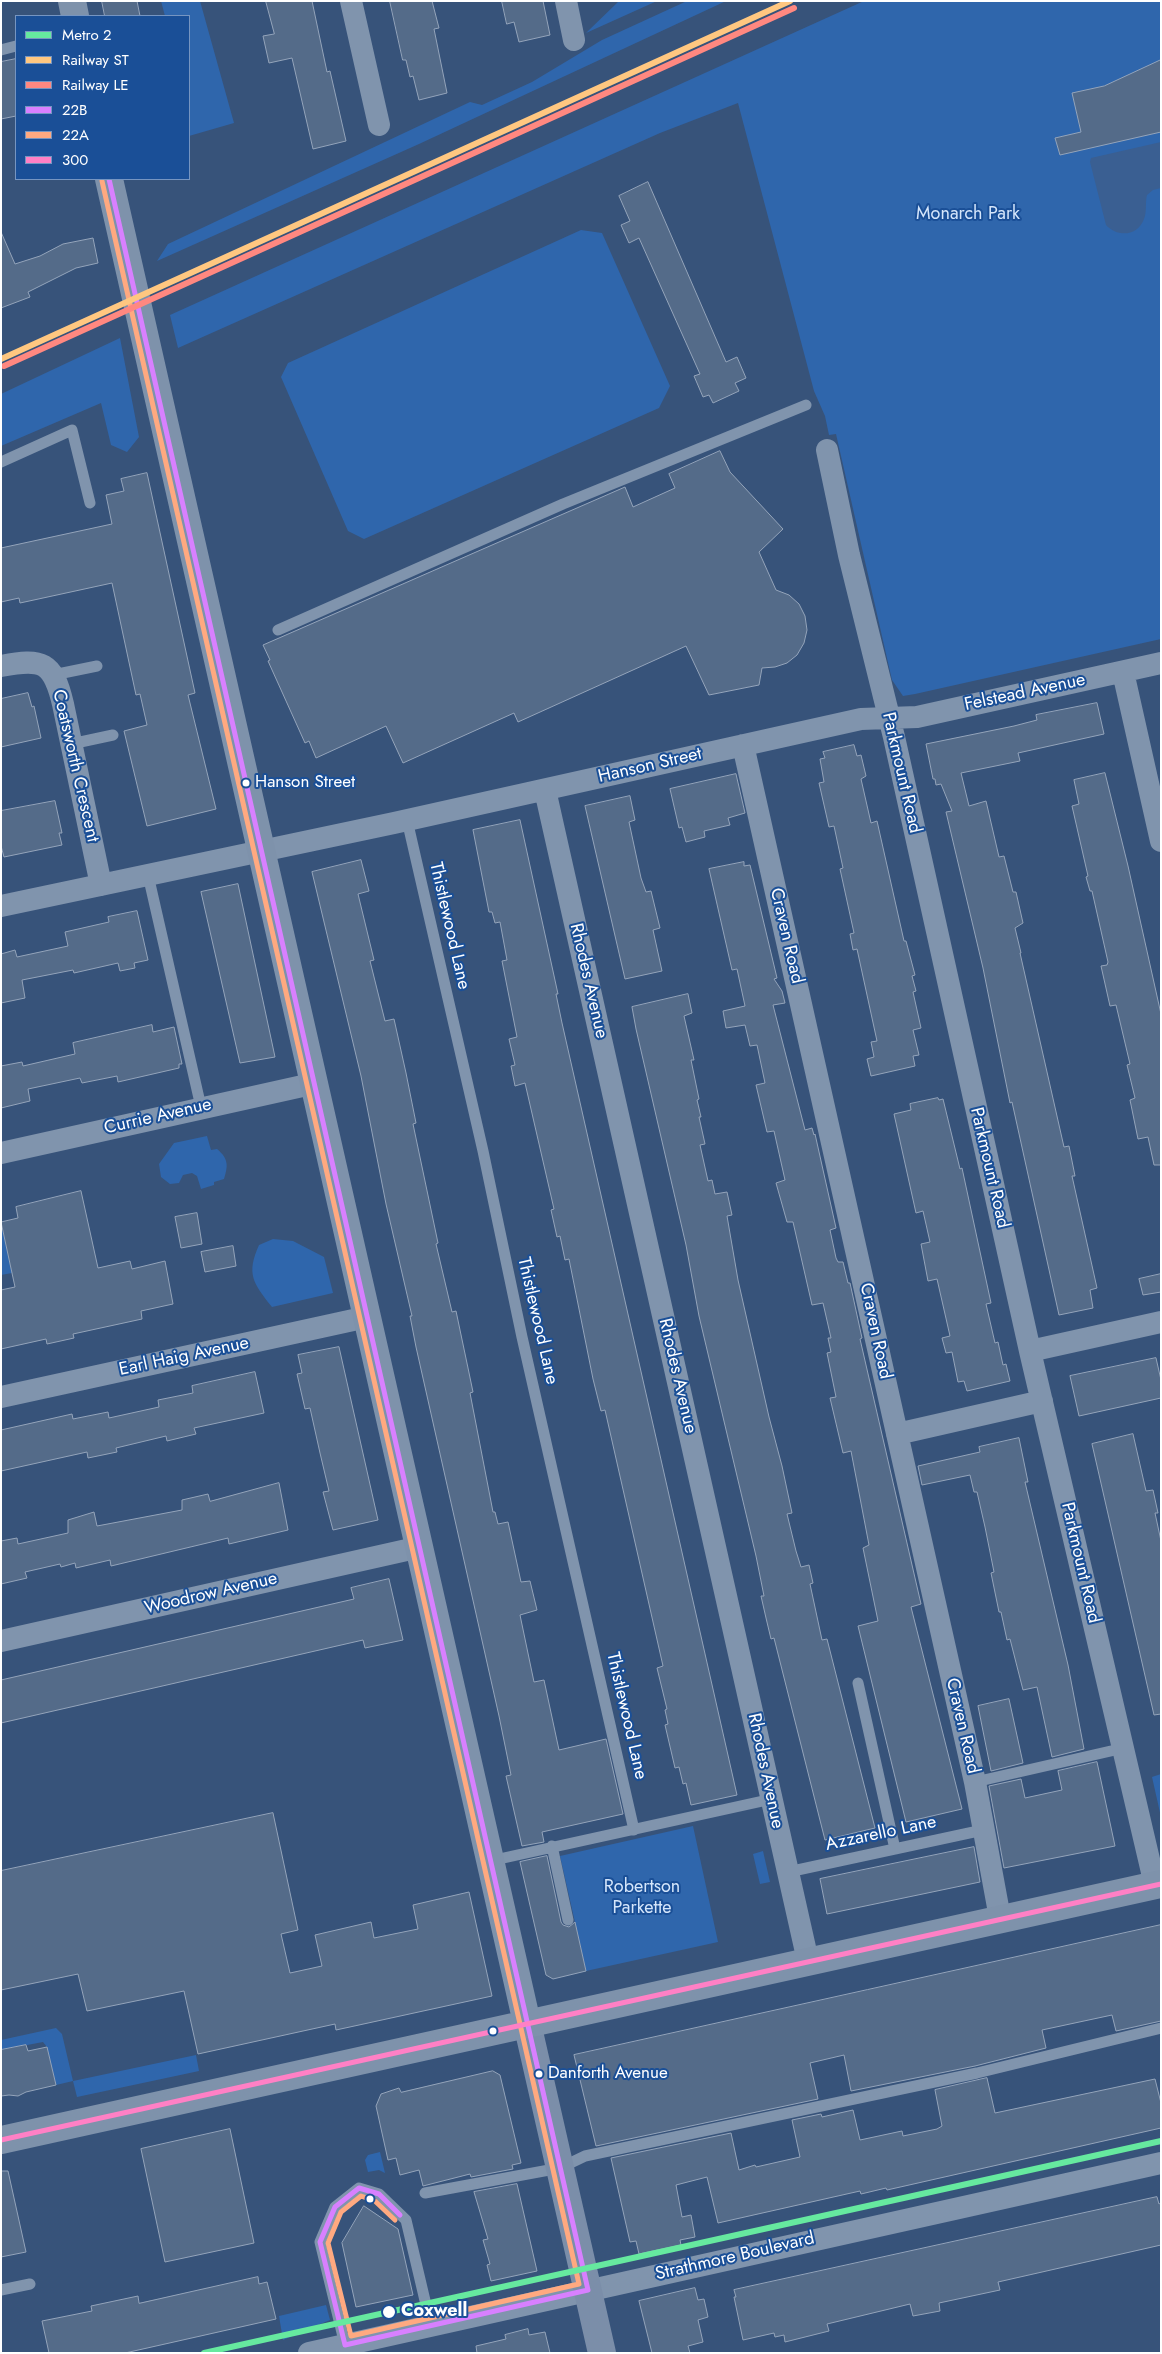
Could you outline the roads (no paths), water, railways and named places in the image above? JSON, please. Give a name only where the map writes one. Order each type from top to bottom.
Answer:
[{"type":"main road","points":[[72,1],[75,15]]},
{"type":"main road","points":[[110,180],[602,2353]]},
{"type":"main road","points":[[1,2140],[1158,1884]]},
{"type":"street","points":[[351,1],[379,125]]},
{"type":"street","points":[[566,1],[574,40]]},
{"type":"street","name":"Parkmount Road","points":[[827,450],[849,555],[889,717],[1030,1351],[1158,1884]]},
{"type":"street","name":"Coatsworth Crescent","points":[[1,666],[28,661],[35,662],[54,675],[59,687],[102,885]]},
{"type":"street","name":"Felstead Avenue","points":[[889,717],[917,717],[1161,664]]},
{"type":"street","points":[[1122,672],[1161,841]]},
{"type":"street","name":"Hanson Street","points":[[1,906],[407,820],[743,745],[861,720],[889,717]]},
{"type":"street","name":"Craven Road","points":[[743,745],[975,1782],[1000,1918]]},
{"type":"street","name":"Rhodes Avenue","points":[[545,790],[808,1962]]},
{"type":"street","name":"Currie Avenue","points":[[1,1153],[201,1107],[316,1083]]},
{"type":"street","name":"Earl Haig Avenue","points":[[1,1397],[367,1317]]},
{"type":"street","points":[[1030,1351],[1161,1322]]},
{"type":"street","points":[[897,1434],[1042,1401]]},
{"type":"street","name":"Woodrow Avenue","points":[[1,1641],[420,1547]]},
{"type":"street","name":"Strathmore Boulevard","points":[[310,2353],[1161,2163]]},
{"type":"lane","points":[[1,50],[15,46]]},
{"type":"lane","points":[[278,630],[563,504],[806,405]]},
{"type":"lane","points":[[1,462],[72,430],[90,503]]},
{"type":"lane","points":[[54,675],[97,666]]},
{"type":"lane","points":[[71,744],[113,735]]},
{"type":"lane","name":"Thistlewood Lane","points":[[407,820],[483,1151],[518,1319],[634,1830]]},
{"type":"lane","points":[[148,875],[201,1107]]},
{"type":"lane","points":[[858,1683],[895,1849]]},
{"type":"lane","points":[[975,1782],[1124,1748]]},
{"type":"lane","points":[[490,1861],[772,1799]]},
{"type":"lane","name":"Azzarello Lane","points":[[788,1872],[983,1830]]},
{"type":"lane","points":[[552,1846],[568,1920]]},
{"type":"lane","points":[[425,2193],[560,2168],[585,2156],[977,2073],[1161,2028]]},
{"type":"lane","points":[[345,2345],[320,2242],[335,2207],[359,2188],[379,2194],[406,2220],[431,2326]]},
{"type":"lane","points":[[1,2290],[30,2284]]},
{"type":"metro line","name":"2","points":[[204,2353],[1161,2141]]},
{"type":"rail line","name":"ST","points":[[1,359],[790,1]]},
{"type":"rail line","name":"LE","points":[[4,366],[794,8]]},
{"type":"place","name":"Hanson Street","points":[[246,783]]},
{"type":"place","name":"Danforth Avenue","points":[[539,2074]]},
{"type":"place","name":"Coxwell","points":[[389,2312]]},
{"type":"park label","name":"Monarch Park","points":[[968,215]]},
{"type":"park label","name":"Robertson Parkette","points":[[642,1898]]}]
